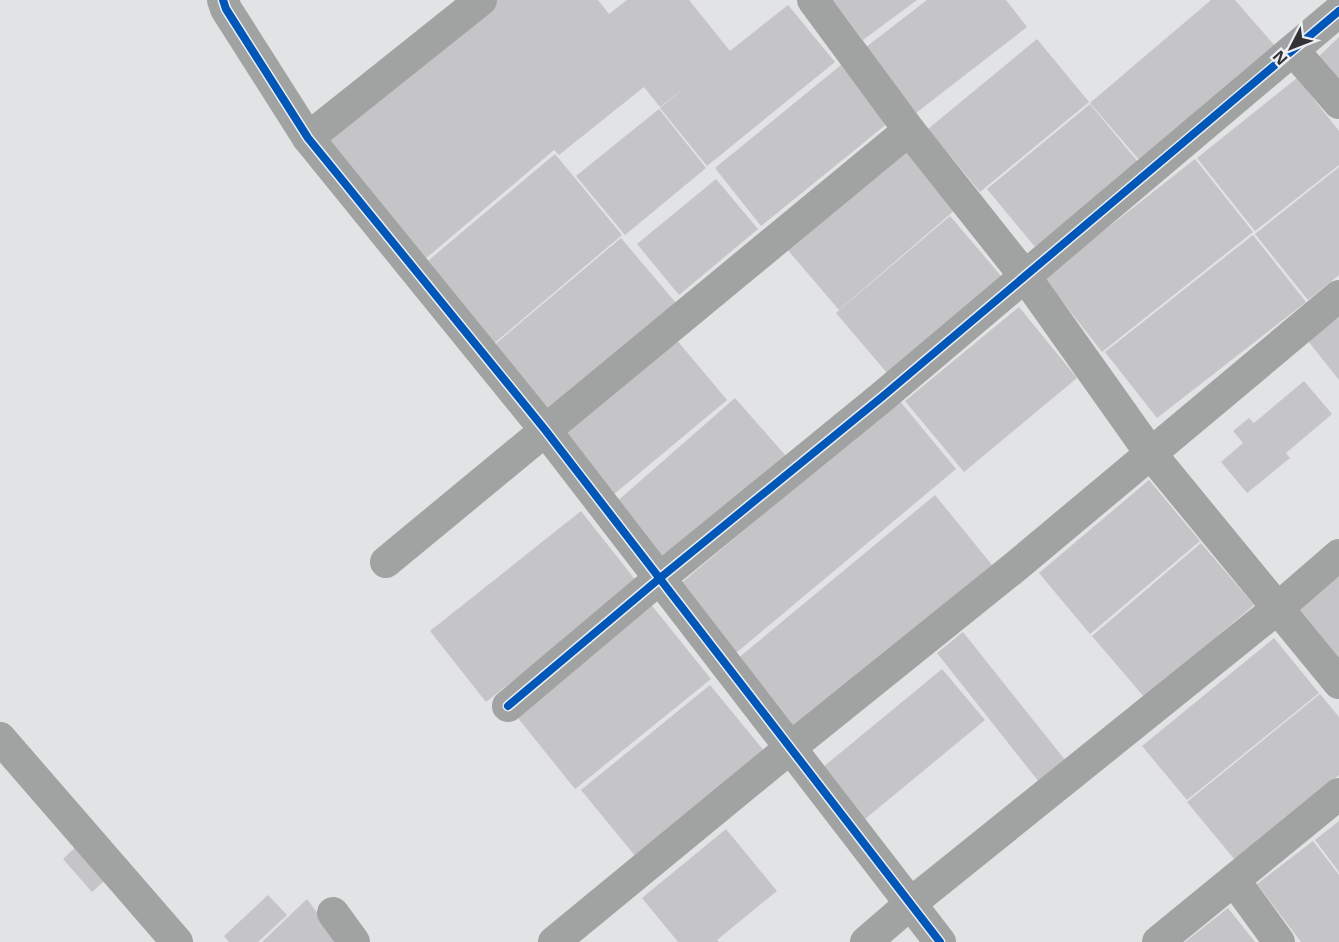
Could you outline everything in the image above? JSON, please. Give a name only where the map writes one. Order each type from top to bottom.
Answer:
[{"type":"street","points":[[223,0],[226,9],[309,138],[546,431],[940,942]]},
{"type":"street","points":[[309,138],[481,0]]},
{"type":"street","points":[[813,0],[909,130],[1024,275],[1151,454],[1339,683]]},
{"type":"street","points":[[508,706],[660,578],[882,397],[1339,11]]},
{"type":"street","points":[[1293,50],[1339,103]]},
{"type":"street","points":[[386,562],[909,130]]},
{"type":"street","points":[[554,942],[1015,567],[1339,296]]},
{"type":"street","points":[[866,942],[910,904],[1278,608],[1339,555]]},
{"type":"street","points":[[0,738],[177,942]]},
{"type":"street","points":[[1158,942],[1339,794]]},
{"type":"street","points":[[1234,880],[1279,942]]},
{"type":"street","points":[[333,913],[354,942]]},
{"type":"building","points":[[493,0],[598,0],[609,14],[627,0],[689,0],[730,51],[788,5],[835,62],[707,166],[660,108],[687,86],[660,107],[644,87],[559,155],[554,150],[418,265],[319,140]]},
{"type":"building","points":[[833,0],[917,0],[863,40]]},
{"type":"building","points":[[927,0],[1006,0],[1027,27],[916,113],[866,47]]},
{"type":"building","points":[[1211,0],[1235,0],[1275,46],[1140,161],[1090,103]]},
{"type":"building","points":[[1339,37],[1339,88],[1313,62]]},
{"type":"building","points":[[1037,39],[1089,102],[980,192],[928,129]]},
{"type":"building","points":[[841,65],[888,123],[761,226],[715,168]]},
{"type":"building","points":[[1297,78],[1339,131],[1339,165],[1255,231],[1197,158]]},
{"type":"building","points":[[1090,104],[1138,162],[1035,247],[987,189]]},
{"type":"building","points":[[659,109],[706,168],[625,235],[576,176]]},
{"type":"building","points":[[904,149],[956,209],[839,310],[787,249]]},
{"type":"building","points":[[555,154],[622,235],[491,346],[423,265]]},
{"type":"building","points":[[1195,159],[1253,232],[1102,352],[1044,278]]},
{"type":"building","points":[[1339,167],[1339,275],[1308,300],[1255,234]]},
{"type":"building","points":[[716,179],[758,229],[679,295],[637,244]]},
{"type":"building","points":[[950,216],[1002,277],[888,374],[836,313]]},
{"type":"building","points":[[1253,235],[1306,302],[1157,418],[1105,352]]},
{"type":"building","points":[[621,238],[676,303],[547,411],[493,346]]},
{"type":"building","points":[[1019,307],[1077,378],[964,472],[905,401]]},
{"type":"building","points":[[1339,317],[1339,380],[1308,341]]},
{"type":"building","points":[[675,338],[727,400],[607,500],[556,437]]},
{"type":"building","points":[[1304,381],[1332,414],[1286,453],[1290,458],[1247,493],[1221,462],[1243,443],[1233,431],[1249,418],[1254,423]]},
{"type":"building","points":[[735,398],[786,456],[664,562],[614,504]]},
{"type":"building","points":[[899,400],[956,469],[736,653],[679,585]]},
{"type":"building","points":[[1149,480],[1200,541],[1090,634],[1039,573]]},
{"type":"building","points":[[935,495],[992,565],[794,729],[737,659]]},
{"type":"building","points":[[581,511],[637,582],[486,702],[430,631]]},
{"type":"building","points":[[1201,543],[1254,605],[1145,698],[1092,636]]},
{"type":"building","points":[[1339,576],[1339,665],[1295,614]]},
{"type":"building","points":[[649,602],[711,679],[575,789],[514,713]]},
{"type":"building","points":[[963,632],[1066,761],[1039,782],[937,653]]},
{"type":"building","points":[[1274,638],[1319,693],[1187,800],[1142,746]]},
{"type":"building","points":[[942,669],[985,720],[865,819],[822,768]]},
{"type":"building","points":[[710,685],[765,752],[636,857],[581,790]]},
{"type":"building","points":[[1320,694],[1339,717],[1339,775],[1235,860],[1187,802]]},
{"type":"building","points":[[1339,821],[1339,872],[1315,840]]},
{"type":"building","points":[[726,829],[777,891],[717,940],[719,942],[678,942],[642,898]]},
{"type":"building","points":[[1313,841],[1339,875],[1339,942],[1301,942],[1257,884]]},
{"type":"building","points":[[80,843],[110,876],[92,892],[63,859]]},
{"type":"building","points":[[268,895],[287,915],[258,942],[229,942],[224,936]]},
{"type":"building","points":[[307,899],[339,942],[262,942]]},
{"type":"building","points":[[1228,908],[1255,942],[1185,942]]},
{"type":"cycle path","points":[[223,0],[226,9],[308,138],[546,431],[940,942]]},
{"type":"cycle path","points":[[508,706],[660,578],[882,397],[1339,11]]}]
